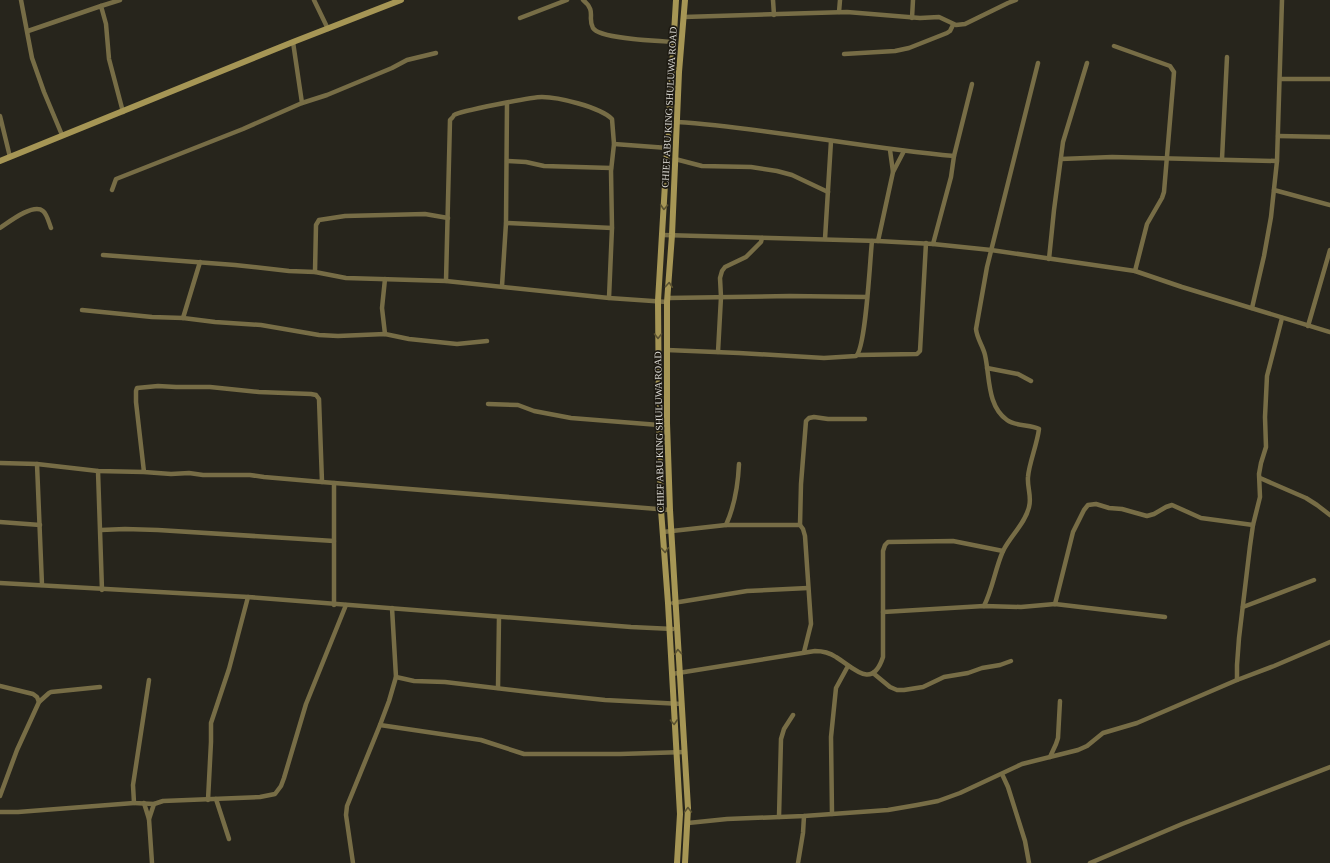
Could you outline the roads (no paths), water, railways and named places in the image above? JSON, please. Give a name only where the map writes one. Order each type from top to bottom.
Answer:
[{"type":"street","points":[[21,0],[32,58],[62,135]]},
{"type":"street","points":[[28,31],[120,0]]},
{"type":"street","points":[[314,0],[328,29]]},
{"type":"street","points":[[0,161],[293,42],[401,0]]},
{"type":"street","points":[[520,18],[567,0]]},
{"type":"street","points":[[583,0],[592,11],[592,26],[595,30],[602,34],[633,39],[674,42]]},
{"type":"street","points":[[676,0],[658,301],[661,510],[680,814],[677,863]]},
{"type":"street","name":"CHIEF ABU KING SHULUWA ROAD","points":[[685,0],[680,61],[668,300],[667,350],[667,423],[670,510],[688,823],[685,863]]},
{"type":"street","points":[[773,0],[774,16]]},
{"type":"street","points":[[839,12],[840,0]]},
{"type":"street","points":[[912,18],[913,0]]},
{"type":"street","points":[[684,17],[732,15],[774,16],[799,13],[839,12],[929,19],[939,17],[953,25],[965,24],[1007,1],[1016,0]]},
{"type":"street","points":[[1252,308],[1271,217],[1277,161],[1282,0]]},
{"type":"street","points":[[101,6],[106,24],[109,59],[123,112]]},
{"type":"street","points":[[844,54],[895,51],[909,48],[947,33],[953,25]]},
{"type":"street","points":[[293,42],[302,103]]},
{"type":"street","points":[[1114,46],[1170,66],[1173,70],[1172,111],[1162,198],[1147,224],[1136,271]]},
{"type":"street","points":[[112,190],[116,179],[224,137],[302,103],[327,95],[392,68],[407,60],[436,54]]},
{"type":"street","points":[[1222,160],[1227,57]]},
{"type":"street","points":[[984,606],[992,590],[996,569],[1002,552],[1027,515],[1030,501],[1028,477],[1039,429],[1008,421],[999,412],[993,400],[984,352],[976,334],[991,250],[1038,63]]},
{"type":"street","points":[[1049,258],[1063,142],[1087,63]]},
{"type":"street","points":[[1280,79],[1330,79]]},
{"type":"street","points":[[933,244],[951,177],[954,156],[972,84]]},
{"type":"street","points":[[446,281],[450,120],[459,113],[540,97],[548,97],[564,100],[605,113],[612,119],[614,144],[611,168],[612,228],[609,298]]},
{"type":"street","points":[[502,286],[506,223],[507,103]]},
{"type":"street","points":[[0,116],[10,157]]},
{"type":"street","points":[[677,122],[748,128],[890,150],[954,156]]},
{"type":"street","points":[[1278,136],[1330,137]]},
{"type":"street","points":[[825,239],[831,141]]},
{"type":"street","points":[[614,144],[668,148]]},
{"type":"street","points":[[890,150],[893,172]]},
{"type":"street","points":[[878,241],[893,172],[904,151]]},
{"type":"street","points":[[1061,159],[1112,157],[1277,161]]},
{"type":"street","points":[[675,159],[702,166],[751,167],[777,171],[792,175],[828,192]]},
{"type":"street","points":[[507,161],[526,162],[544,166],[611,168]]},
{"type":"street","points":[[1274,190],[1330,205]]},
{"type":"street","points":[[0,228],[24,213],[35,209],[42,210],[44,212],[52,228]]},
{"type":"street","points":[[315,272],[316,225],[319,220],[345,216],[425,214],[448,218]]},
{"type":"street","points":[[506,223],[612,228]]},
{"type":"street","points":[[663,236],[825,239],[926,243],[1049,258],[1136,271],[1182,287],[1330,332]]},
{"type":"street","points":[[718,352],[721,297],[720,281],[722,271],[725,267],[746,257],[761,242],[762,238]]},
{"type":"street","points":[[858,355],[867,297],[872,241]]},
{"type":"street","points":[[667,350],[824,358],[853,357],[858,355],[917,354],[920,351],[926,243]]},
{"type":"street","points":[[1308,326],[1330,250]]},
{"type":"street","points":[[103,255],[315,272],[346,278],[446,281],[609,298],[658,301],[721,297],[867,297]]},
{"type":"street","points":[[183,318],[200,262]]},
{"type":"street","points":[[385,278],[382,308],[385,334]]},
{"type":"street","points":[[82,310],[261,325],[319,335],[338,336],[385,334],[410,339],[457,344],[487,342]]},
{"type":"street","points":[[1237,680],[1237,665],[1253,525],[1260,498],[1261,463],[1266,447],[1265,417],[1267,376],[1282,318]]},
{"type":"street","points":[[987,368],[1018,374],[1031,381]]},
{"type":"street","points":[[144,472],[136,402],[136,389],[139,387],[158,386],[210,387],[259,392],[316,395],[320,402],[322,482]]},
{"type":"street","points":[[488,404],[518,405],[534,411],[571,418],[659,425]]},
{"type":"street","points":[[804,652],[810,624],[805,536],[800,525],[801,484],[806,421],[809,418],[814,417],[828,419],[865,419]]},
{"type":"street","points":[[0,463],[37,464],[98,471],[144,472],[157,474],[250,475],[670,510]]},
{"type":"street","points":[[37,464],[42,585]]},
{"type":"street","points":[[726,525],[733,509],[738,487],[739,464]]},
{"type":"street","points":[[98,471],[102,590]]},
{"type":"street","points":[[1260,478],[1306,498],[1330,515]]},
{"type":"street","points":[[334,483],[334,605]]},
{"type":"street","points":[[1055,604],[1073,532],[1088,505],[1096,504],[1147,516],[1172,505],[1201,518],[1253,525]]},
{"type":"street","points":[[0,522],[40,525]]},
{"type":"street","points":[[663,532],[726,525],[800,525]]},
{"type":"street","points":[[101,530],[158,530],[334,541]]},
{"type":"street","points":[[672,674],[804,652],[820,651],[835,656],[857,673],[863,675],[873,673],[878,668],[883,656],[884,545],[888,542],[953,541],[1002,552]]},
{"type":"street","points":[[1243,608],[1314,580]]},
{"type":"street","points":[[0,583],[102,590],[248,597],[499,617],[669,629],[676,628]]},
{"type":"street","points":[[668,603],[676,603],[747,591],[808,588]]},
{"type":"street","points":[[208,800],[211,723],[229,669],[248,597]]},
{"type":"street","points":[[883,612],[984,606],[1021,607],[1055,604],[1165,617]]},
{"type":"street","points":[[1,811],[18,812],[134,803],[154,804],[163,801],[208,800],[275,794],[278,792],[284,778],[306,704],[346,605]]},
{"type":"street","points":[[353,863],[346,815],[347,806],[380,725],[396,677],[392,608]]},
{"type":"street","points":[[498,688],[499,617]]},
{"type":"street","points":[[688,823],[888,810],[938,801],[1022,764],[1078,750],[1087,746],[1103,733],[1137,723],[1330,642]]},
{"type":"street","points":[[873,673],[890,687],[897,690],[904,690],[923,687],[944,677],[968,673],[1011,661]]},
{"type":"street","points":[[832,814],[831,737],[835,695],[837,685],[848,666]]},
{"type":"street","points":[[396,677],[414,681],[445,682],[598,699],[682,704]]},
{"type":"street","points":[[134,803],[133,784],[149,680]]},
{"type":"street","points":[[0,686],[33,694],[39,702]]},
{"type":"street","points":[[0,796],[17,750],[39,702],[51,692],[100,687]]},
{"type":"street","points":[[1050,757],[1058,738],[1060,701]]},
{"type":"street","points":[[779,817],[781,739],[784,729],[793,715]]},
{"type":"street","points":[[380,725],[481,740],[524,754],[685,752]]},
{"type":"street","points":[[1090,863],[1182,824],[1330,767]]},
{"type":"street","points":[[1002,774],[1008,787],[1025,841],[1029,863]]},
{"type":"street","points":[[216,799],[229,839]]},
{"type":"street","points":[[144,803],[149,819],[152,863]]},
{"type":"street","points":[[149,819],[154,804]]},
{"type":"street","points":[[798,863],[804,816]]}]
